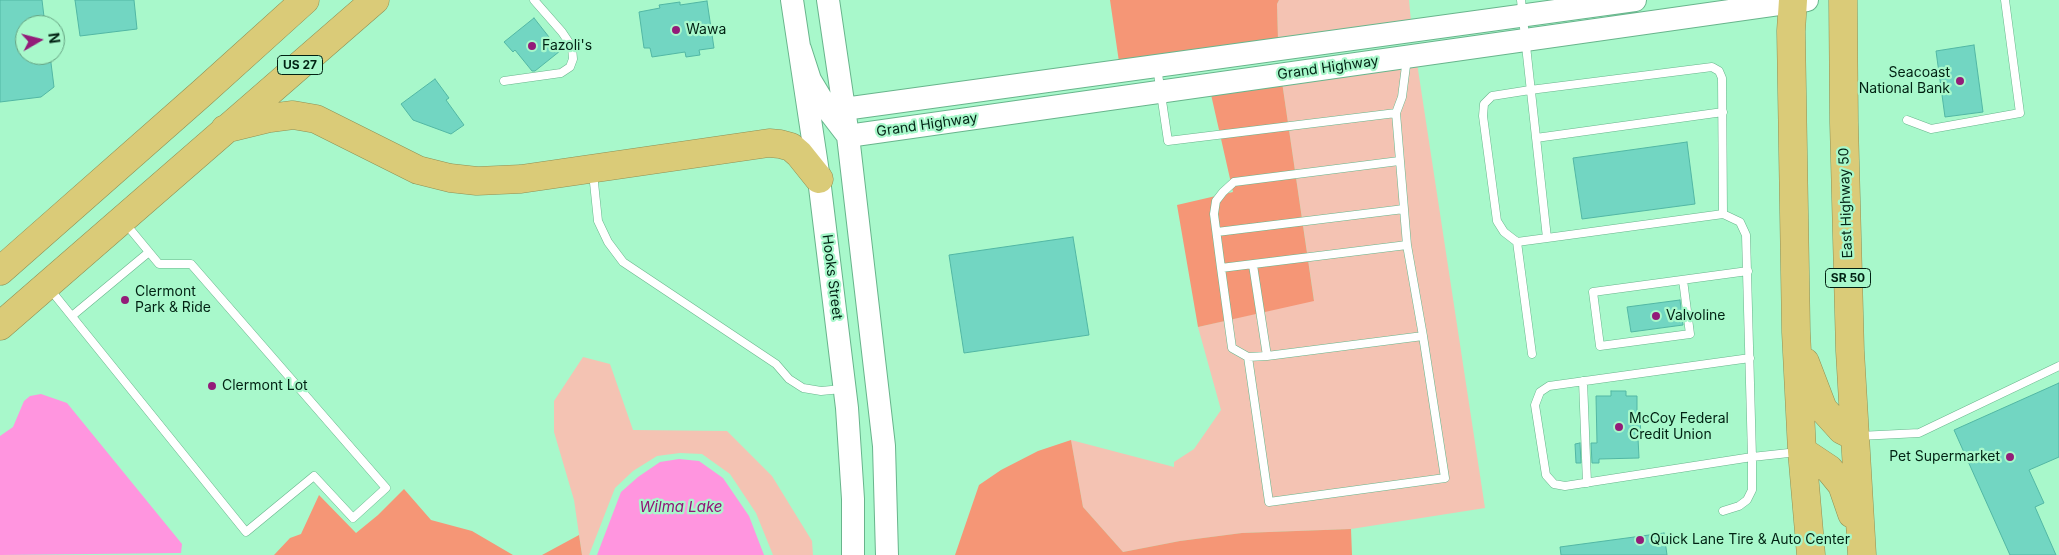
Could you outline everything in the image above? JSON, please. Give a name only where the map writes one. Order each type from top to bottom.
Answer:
[{"type":"highway","points":[[0,271],[79,203],[305,0]]},
{"type":"highway","name":"US 27","points":[[0,326],[375,0]]},
{"type":"highway","name":"East Highway 50","points":[[1843,0],[1844,123],[1854,436],[1861,555]]},
{"type":"highway","points":[[1797,1],[1791,31],[1796,332],[1802,451],[1811,555]]},
{"type":"highway","points":[[225,129],[270,118],[293,115],[316,120],[418,170],[450,178],[477,181],[521,179],[768,143],[780,144],[791,147],[800,154],[819,179]]},
{"type":"highway","points":[[47,286],[61,237],[79,203]]},
{"type":"highway","points":[[1796,332],[1823,409],[1842,430],[1854,436]]},
{"type":"highway","points":[[1802,451],[1829,469],[1842,485],[1850,506],[1861,555]]},
{"type":"street","name":"Hooks Street","points":[[792,0],[819,179],[845,389],[853,499],[853,555]]},
{"type":"street","points":[[828,0],[884,446],[887,555]]},
{"type":"street","name":"Grand Highway","points":[[844,123],[1156,66],[1522,8],[1635,0]]},
{"type":"street","name":"Grand Highway","points":[[844,123],[1160,92],[1797,1]]},
{"type":"street","points":[[800,49],[810,80],[844,123]]},
{"type":"street","points":[[819,179],[821,165],[832,135],[844,123]]},
{"type":"lane","points":[[504,81],[561,73],[570,67],[573,59],[572,47],[562,32],[534,0]]},
{"type":"lane","points":[[1907,120],[1931,129],[2020,113],[2005,0]]},
{"type":"lane","points":[[1522,8],[1547,238]]},
{"type":"lane","points":[[1248,357],[1269,502],[1445,478],[1407,245],[1399,161],[1396,113],[1402,96],[1407,56]]},
{"type":"lane","points":[[1156,66],[1168,141],[1396,113]]},
{"type":"lane","points":[[1532,354],[1517,242],[1504,232],[1496,221],[1483,116],[1484,104],[1492,96],[1712,67],[1719,71],[1722,78],[1724,214]]},
{"type":"lane","points":[[1536,138],[1723,112]]},
{"type":"lane","points":[[1399,161],[1234,182],[1222,192],[1216,201],[1214,214],[1221,268],[1232,348],[1248,357],[1423,336]]},
{"type":"lane","points":[[593,169],[598,221],[608,242],[623,262],[776,364],[789,379],[803,388],[821,391],[845,389]]},
{"type":"lane","points":[[1217,232],[1404,209]]},
{"type":"lane","points":[[1517,242],[1724,214],[1740,222],[1746,235],[1748,271],[1752,490],[1747,500],[1739,506],[1723,511]]},
{"type":"lane","points":[[47,286],[246,532],[314,476],[353,518],[386,488],[190,264],[159,264],[122,220]]},
{"type":"lane","points":[[1221,268],[1407,245]]},
{"type":"lane","points":[[72,316],[149,252]]},
{"type":"lane","points":[[1253,264],[1267,356]]},
{"type":"lane","points":[[1683,280],[1690,334],[1600,346],[1593,292],[1748,271]]},
{"type":"lane","points":[[1750,358],[1549,386],[1540,392],[1535,404],[1546,475],[1554,484],[1565,486],[1802,451]]},
{"type":"lane","points":[[1854,436],[1919,433],[2059,366]]},
{"type":"lane","points":[[1583,381],[1587,483]]},
{"type":"shaded area","points":[[1110,0],[1279,0],[1277,4],[1278,40],[1119,62]]},
{"type":"shaded area","points":[[1279,0],[1409,0],[1411,21],[1278,40],[1277,4]]},
{"type":"shaded area","points":[[1417,63],[1485,508],[1351,529],[1242,533],[1180,541],[1123,552],[1083,507],[1071,440],[1174,467],[1174,462],[1194,449],[1221,410],[1198,327],[1314,300],[1282,82]]},
{"type":"shaded area","points":[[1282,82],[1314,301],[1198,327],[1177,205],[1233,192],[1210,90]]},
{"type":"shaded area","points":[[583,357],[610,364],[633,430],[727,431],[772,476],[812,541],[813,555],[773,555],[756,513],[730,474],[702,454],[680,453],[657,456],[633,471],[615,488],[589,555],[582,555],[574,500],[554,432],[554,401]]},
{"type":"shaded area","points":[[1071,440],[1083,507],[1123,552],[1180,541],[1242,533],[1351,529],[1352,555],[955,555],[979,485],[1001,470],[1038,451]]},
{"type":"shaded area","points":[[404,489],[431,520],[472,531],[513,555],[274,555],[290,538],[301,534],[319,495],[356,533],[378,515]]},
{"type":"shaded area","points":[[579,535],[582,555],[542,555]]},
{"type":"water","points":[[41,394],[67,403],[182,544],[181,553],[0,555],[0,436],[13,427],[24,401],[30,396]]},
{"type":"water","name":"Wilma Lake","points":[[679,459],[699,461],[723,478],[749,516],[764,555],[597,555],[621,492],[638,477],[660,462]]},
{"type":"building","points":[[0,0],[42,0],[44,15],[15,15],[15,65],[51,65],[54,87],[41,97],[0,102]]},
{"type":"building","points":[[75,0],[134,0],[137,29],[80,36]]},
{"type":"building","name":"Wawa","points":[[707,1],[714,48],[699,50],[700,55],[686,57],[685,52],[652,57],[650,48],[644,48],[639,12],[660,8],[659,5],[680,2],[680,5]]},
{"type":"building","name":"Fazoli's","points":[[534,18],[560,51],[535,71],[532,71],[515,50],[513,52],[504,42]]},
{"type":"building","name":"Seacoast National Bank","points":[[1974,45],[1983,112],[1945,117],[1936,51]]},
{"type":"building","points":[[435,79],[449,98],[446,100],[464,125],[451,134],[413,120],[401,104]]},
{"type":"building","points":[[1687,142],[1695,204],[1582,219],[1573,158]]},
{"type":"building","points":[[1073,237],[1089,335],[964,353],[949,255]]},
{"type":"building","name":"Valvoline","points":[[1680,300],[1683,325],[1631,332],[1627,307]]},
{"type":"building","points":[[2059,383],[2059,457],[2029,470],[2044,503],[2035,507],[2056,555],[2010,555],[1954,430]]},
{"type":"building","name":"McCoy Federal Credit Union","points":[[1611,391],[1626,391],[1626,396],[1637,396],[1637,416],[1640,416],[1641,438],[1638,438],[1639,458],[1599,459],[1599,463],[1592,463],[1591,443],[1597,443],[1596,396],[1611,396]]},
{"type":"building","points":[[1580,443],[1581,463],[1576,463],[1575,444]]},
{"type":"building","name":"Quick Lane Tire & Auto Center","points":[[1664,533],[1667,555],[1561,555],[1560,547]]},
{"type":"place","name":"Wawa","points":[[676,30]]},
{"type":"place","name":"Fazoli's","points":[[532,46]]},
{"type":"place","name":"Seacoast National Bank","points":[[1960,81]]},
{"type":"place","name":"Clermont Park & Ride","points":[[125,300]]},
{"type":"place","name":"Valvoline","points":[[1656,316]]},
{"type":"place","name":"Clermont Lot","points":[[212,386]]},
{"type":"place","name":"McCoy Federal Credit Union","points":[[1619,427]]},
{"type":"place","name":"Pet Supermarket","points":[[2010,457]]},
{"type":"place","name":"Quick Lane Tire & Auto Center","points":[[1640,540]]}]
